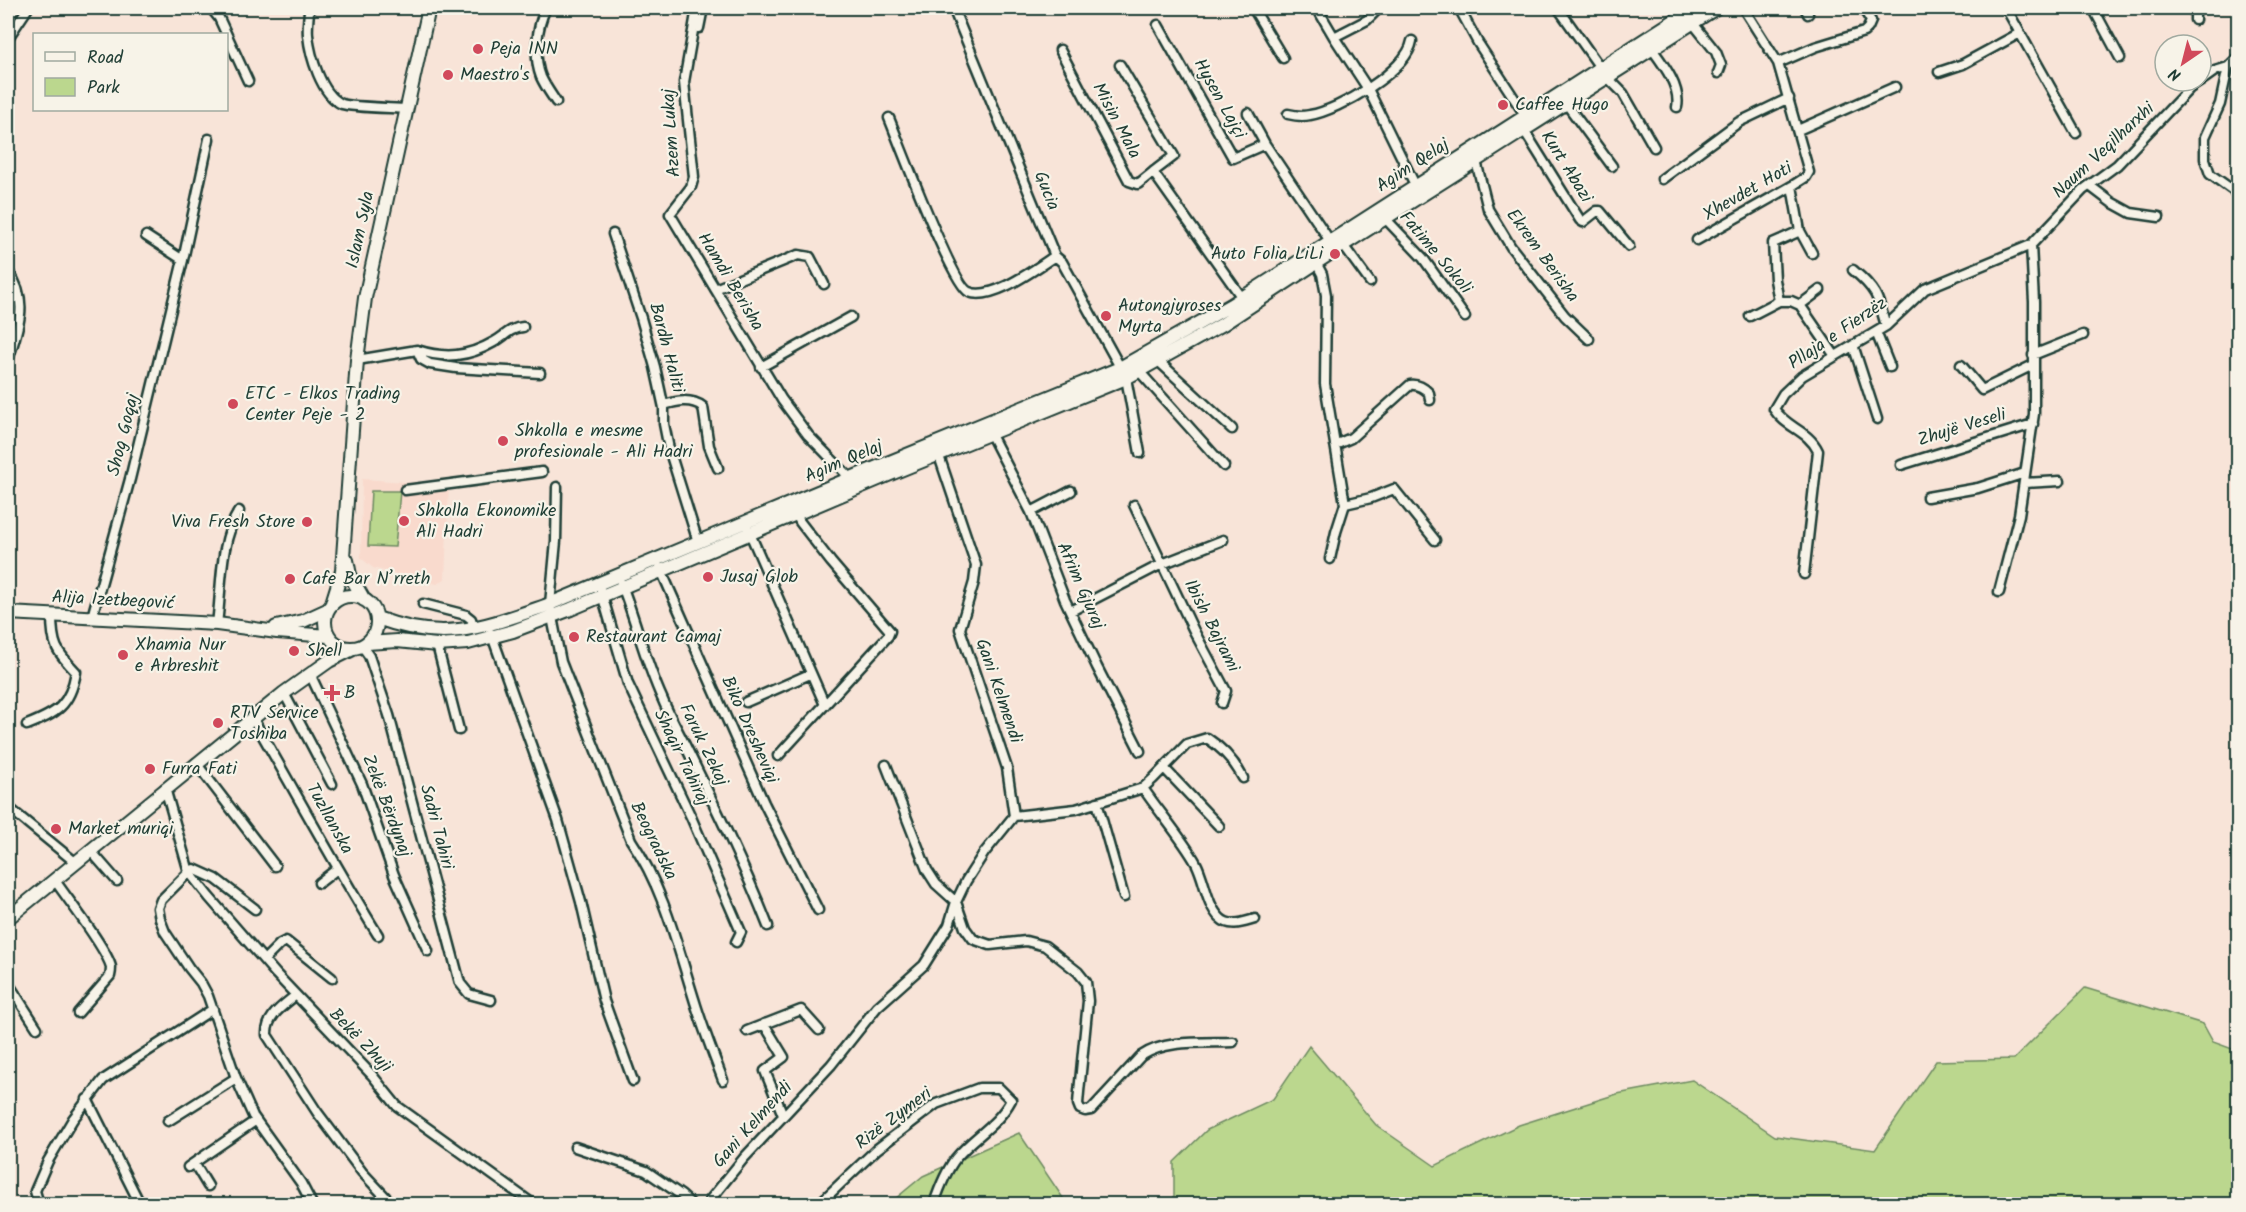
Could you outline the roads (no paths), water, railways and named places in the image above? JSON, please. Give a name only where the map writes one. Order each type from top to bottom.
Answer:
[{"type":"main road","name":"Islam Syla","points":[[330,607],[342,571],[357,360],[365,298],[429,8]]},
{"type":"main road","name":"Agim Qelaj","points":[[1522,122],[1565,102],[1603,72],[1694,8]]},
{"type":"main road","name":"Agim Qelaj","points":[[1314,258],[1330,241],[1382,214],[1603,72],[1652,49],[1716,8]]},
{"type":"main road","name":"Agim Qelaj","points":[[361,646],[397,641],[437,645],[468,643],[550,604],[621,581],[1123,373],[1223,324],[1245,302],[1314,258],[1343,245],[1382,214]]},
{"type":"main road","name":"Agim Qelaj","points":[[1123,373],[1139,370],[1154,356]]},
{"type":"main road","name":"Agim Qelaj","points":[[659,565],[698,542],[796,514],[854,483]]},
{"type":"main road","name":"Islam Syla","points":[[344,547],[350,575],[364,600]]},
{"type":"main road","name":"Agim Qelaj","points":[[377,618],[401,627],[437,632],[474,628],[490,632],[552,617],[601,589]]},
{"type":"main road","points":[[8,918],[284,693],[329,661],[361,646],[376,630],[377,618],[364,600],[348,596],[330,607],[325,628],[330,638],[340,646],[361,646]]},
{"type":"main road","name":"Alija Izetbegović","points":[[263,630],[303,621],[330,607]]},
{"type":"main road","name":"Alija Izetbegović","points":[[8,613],[217,624],[330,638]]},
{"type":"main road","points":[[310,674],[321,660],[330,638]]},
{"type":"street","points":[[8,38],[28,8]]},
{"type":"street","points":[[211,8],[226,33]]},
{"type":"street","points":[[309,8],[308,35],[313,60],[321,82],[329,93],[342,104],[406,108]]},
{"type":"street","points":[[546,8],[541,19],[538,64],[541,77],[556,102]]},
{"type":"street","name":"Azem Lukaj","points":[[670,214],[691,187],[694,177],[684,82],[697,8]]},
{"type":"street","points":[[695,49],[703,8]]},
{"type":"street","name":"Gucia","points":[[953,8],[1055,256],[1062,262],[1123,373]]},
{"type":"street","points":[[1253,8],[1283,58]]},
{"type":"street","points":[[1317,8],[1368,89],[1418,191]]},
{"type":"street","points":[[1334,38],[1367,20],[1379,8]]},
{"type":"street","name":"Kurt Abazi","points":[[1459,8],[1580,220],[1583,222],[1600,211],[1629,246]]},
{"type":"street","points":[[1558,8],[1603,72],[1623,93],[1654,147]]},
{"type":"street","name":"Xhevdet Hoti","points":[[1697,240],[1792,186],[1806,177],[1809,172],[1778,63],[1743,8]]},
{"type":"street","points":[[1778,63],[1815,47],[1864,32],[1871,21],[1863,8]]},
{"type":"street","points":[[2006,8],[2076,133]]},
{"type":"street","points":[[2093,8],[2120,58]]},
{"type":"street","points":[[2195,8],[2195,20]]},
{"type":"street","points":[[1692,22],[1716,52],[1721,65],[1718,73]]},
{"type":"street","name":"Hysen Lajçi","points":[[1158,25],[1233,158],[1265,144]]},
{"type":"street","points":[[1939,72],[1964,64],[2020,33]]},
{"type":"street","points":[[228,38],[248,81]]},
{"type":"street","points":[[1287,114],[1300,117],[1312,115],[1368,89],[1396,69],[1411,49],[1412,41]]},
{"type":"street","points":[[1652,49],[1662,62],[1676,89],[1677,107]]},
{"type":"street","name":"Misin Mala","points":[[1060,50],[1129,181],[1138,184],[1174,156],[1120,65]]},
{"type":"street","name":"Naum Veqilharxhi","points":[[2213,72],[2228,67],[2238,57]]},
{"type":"street","points":[[2228,67],[2220,104],[2205,137],[2205,159],[2210,174],[2238,194]]},
{"type":"street","points":[[1798,130],[1895,87]]},
{"type":"street","name":"Naum Veqilharxhi","points":[[2031,245],[2083,190],[2117,165],[2185,93]]},
{"type":"street","points":[[1662,179],[1739,122],[1789,98]]},
{"type":"street","points":[[1565,102],[1612,166]]},
{"type":"street","name":"Hysen Lajçi","points":[[1248,113],[1265,144],[1330,241]]},
{"type":"street","points":[[889,118],[960,285],[967,292],[979,294],[1003,287],[1031,273],[1055,256]]},
{"type":"street","name":"Shog Goqaj","points":[[92,617],[130,480],[183,260],[209,139]]},
{"type":"street","name":"Ekrem Berisha","points":[[1474,155],[1488,209],[1510,247],[1565,316],[1589,339]]},
{"type":"street","name":"Misin Mala","points":[[1153,172],[1245,302]]},
{"type":"street","points":[[1792,186],[1800,231],[1812,253]]},
{"type":"street","points":[[2090,186],[2111,202],[2131,213],[2159,217]]},
{"type":"street","name":"Hamdi Berisha","points":[[670,214],[761,367],[800,425],[854,483]]},
{"type":"street","name":"Fatime Sokoli","points":[[1382,214],[1423,258],[1465,316]]},
{"type":"street","points":[[1779,301],[1775,280],[1773,243],[1800,231]]},
{"type":"street","name":"Bardh Haliti","points":[[613,234],[641,318],[664,405],[664,424],[669,449],[698,542]]},
{"type":"street","points":[[146,237],[183,260]]},
{"type":"street","points":[[1343,245],[1370,282]]},
{"type":"street","name":"Pllaja e Fierzëz","points":[[1804,574],[1818,451],[1813,440],[1780,419],[1774,409],[1783,394],[1802,376],[1886,326],[1925,289],[2031,245]]},
{"type":"street","name":"Zhujë Veseli","points":[[1999,592],[2019,515],[2033,424],[2034,302],[2031,245]]},
{"type":"street","points":[[715,289],[798,255],[810,257],[824,284]]},
{"type":"street","points":[[1314,258],[1322,274],[1326,295],[1324,384],[1345,504],[1330,559]]},
{"type":"street","points":[[1852,270],[1868,283],[1878,296],[1886,326]]},
{"type":"street","points":[[8,271],[21,294],[22,308],[8,360]]},
{"type":"street","points":[[1800,305],[1820,290]]},
{"type":"street","points":[[1750,316],[1779,301],[1791,301],[1800,305],[1835,356]]},
{"type":"street","points":[[761,367],[851,317]]},
{"type":"street","points":[[357,360],[417,350],[437,356],[454,356],[481,348],[514,328],[523,327]]},
{"type":"street","points":[[1876,332],[1890,367]]},
{"type":"street","name":"Zhujë Veseli","points":[[1961,365],[1982,390],[2033,360],[2083,335]]},
{"type":"street","points":[[1853,345],[1877,419]]},
{"type":"street","points":[[417,350],[421,359],[430,364],[456,368],[540,373]]},
{"type":"street","points":[[1154,356],[1232,429]]},
{"type":"street","points":[[1139,370],[1224,466]]},
{"type":"street","points":[[1123,373],[1140,453]]},
{"type":"street","points":[[1335,445],[1351,438],[1410,385],[1424,388],[1429,393],[1430,400]]},
{"type":"street","points":[[664,405],[688,400],[697,402],[703,407],[709,446],[718,468]]},
{"type":"street","name":"Zhujë Veseli","points":[[1901,465],[2033,424]]},
{"type":"street","name":"Afrim Gjuraj","points":[[988,429],[1030,512],[1097,667],[1140,751]]},
{"type":"street","name":"Gani Kelmendi","points":[[710,1204],[710,1200],[744,1158],[831,1065],[877,1007],[924,965],[949,925],[966,881],[984,853],[1014,816],[1007,768],[960,628],[974,582],[976,565],[937,450]]},
{"type":"street","points":[[405,490],[542,472]]},
{"type":"street","points":[[1927,497],[1978,488],[2025,473]]},
{"type":"street","points":[[2024,483],[2060,481]]},
{"type":"street","points":[[552,617],[550,604],[556,541],[556,487]]},
{"type":"street","points":[[1345,504],[1371,498],[1394,489],[1435,540]]},
{"type":"street","points":[[1030,512],[1071,491]]},
{"type":"street","name":"Ibish Bajrami","points":[[1134,504],[1194,632],[1226,692],[1222,703]]},
{"type":"street","points":[[217,624],[224,551],[230,526],[239,511]]},
{"type":"street","points":[[778,756],[888,636],[890,631],[831,562],[796,514]]},
{"type":"street","points":[[748,528],[825,705]]},
{"type":"street","name":"Ibish Bajrami","points":[[1071,611],[1162,564],[1223,540]]},
{"type":"street","name":"Biko Dresheviqi","points":[[659,565],[764,803],[818,910]]},
{"type":"street","name":"Faruk Zekaj","points":[[621,581],[630,601],[649,669],[657,682],[660,695],[754,891],[768,926]]},
{"type":"street","name":"Shaqir Tahiraj","points":[[601,589],[608,622],[621,653],[628,684],[726,896],[741,932],[736,942]]},
{"type":"street","points":[[423,604],[466,615],[471,619],[474,628]]},
{"type":"street","points":[[27,725],[60,710],[75,681],[76,672],[64,660],[53,641],[52,615]]},
{"type":"street","name":"Beogradska","points":[[552,617],[561,662],[631,840],[643,858],[669,914],[708,1041],[723,1080]]},
{"type":"street","points":[[490,632],[558,820],[584,912],[604,1001],[633,1081]]},
{"type":"street","points":[[437,645],[459,730]]},
{"type":"street","name":"Sadri Tahiri","points":[[361,646],[369,656],[389,715],[460,983],[469,994],[491,1000]]},
{"type":"street","name":"Zekë Bërdynaj","points":[[310,674],[362,784],[394,875],[428,951]]},
{"type":"street","points":[[746,702],[810,674]]},
{"type":"street","points":[[284,693],[332,784]]},
{"type":"street","name":"Tuzllanska","points":[[253,719],[314,822],[337,869],[378,934]]},
{"type":"street","points":[[1014,816],[1076,809],[1143,788],[1187,744],[1207,738],[1222,747],[1243,778]]},
{"type":"street","points":[[196,763],[275,866]]},
{"type":"street","points":[[886,765],[927,870],[936,884],[956,902],[965,928],[974,939],[990,945],[1026,941],[1045,946],[1078,972],[1086,982],[1088,1001],[1078,1104],[1080,1109],[1091,1110],[1149,1050],[1163,1046],[1233,1042]]},
{"type":"street","points":[[1164,768],[1219,826]]},
{"type":"street","points":[[1143,788],[1196,863],[1213,908],[1221,919],[1240,924],[1255,919]]},
{"type":"street","name":"Bekë Zhuji","points":[[165,789],[189,872],[264,960],[372,1075],[397,1106],[533,1204]]},
{"type":"street","points":[[1097,802],[1124,897]]},
{"type":"street","points":[[8,807],[75,862]]},
{"type":"street","points":[[90,850],[117,881]]},
{"type":"street","points":[[255,909],[216,879],[194,868],[161,900],[158,908],[165,932],[201,983],[213,1010],[236,1078],[255,1121],[301,1183],[312,1204]]},
{"type":"street","points":[[319,883],[337,869]]},
{"type":"street","points":[[54,879],[108,960],[111,969],[110,976],[78,1013]]},
{"type":"street","points":[[264,960],[286,940],[332,978]]},
{"type":"street","points":[[8,983],[37,1028]]},
{"type":"street","points":[[296,995],[268,1022],[267,1035],[317,1112],[362,1172],[392,1204]]},
{"type":"street","points":[[33,1204],[35,1191],[48,1161],[87,1099],[103,1080],[112,1072],[213,1010]]},
{"type":"street","points":[[747,1031],[801,1010],[819,1030]]},
{"type":"street","points":[[764,1024],[784,1057],[765,1071],[783,1115]]},
{"type":"street","points":[[168,1121],[236,1078]]},
{"type":"street","name":"Rizë Zymeri","points":[[819,1204],[877,1149],[936,1104],[979,1088],[999,1088],[1011,1100],[1006,1110],[957,1158],[939,1189],[934,1204]]},
{"type":"street","points":[[87,1099],[140,1204]]},
{"type":"street","points":[[208,1186],[191,1165],[255,1121]]},
{"type":"street","points":[[575,1147],[645,1171],[691,1204]]},
{"type":"street","points":[[35,1191],[39,1204]]},
{"type":"place","name":"Peja INN","points":[[478,49]]},
{"type":"place","name":"Maestro's","points":[[448,75]]},
{"type":"place","name":"Caffee Hugo","points":[[1503,105]]},
{"type":"place","name":"Auto Folia LiLi","points":[[1335,254]]},
{"type":"place","name":"Autongjyroses Myrta","points":[[1106,316]]},
{"type":"place","name":"ETC - Elkos Trading Center Peje - 2","points":[[233,404]]},
{"type":"place","name":"Shkolla e mesme profesionale - Ali Hadri","points":[[503,441]]},
{"type":"place","name":"Shkolla Ekonomike Ali Hadri","points":[[404,521]]},
{"type":"place","name":"Viva Fresh Store","points":[[307,522]]},
{"type":"place","name":"Jusaj Glob","points":[[708,577]]},
{"type":"place","name":"Cafe Bar N’rreth","points":[[290,579]]},
{"type":"place","name":"Restaurant Camaj","points":[[574,637]]},
{"type":"place","name":"Shell","points":[[294,651]]},
{"type":"place","name":"Xhamia Nur e Arbreshit","points":[[123,655]]},
{"type":"place","name":"B","points":[[332,693]]},
{"type":"place","name":"RTV Service Toshiba","points":[[218,723]]},
{"type":"place","name":"Furra Fati","points":[[150,769]]},
{"type":"place","name":"Market muriqi","points":[[56,829]]}]
